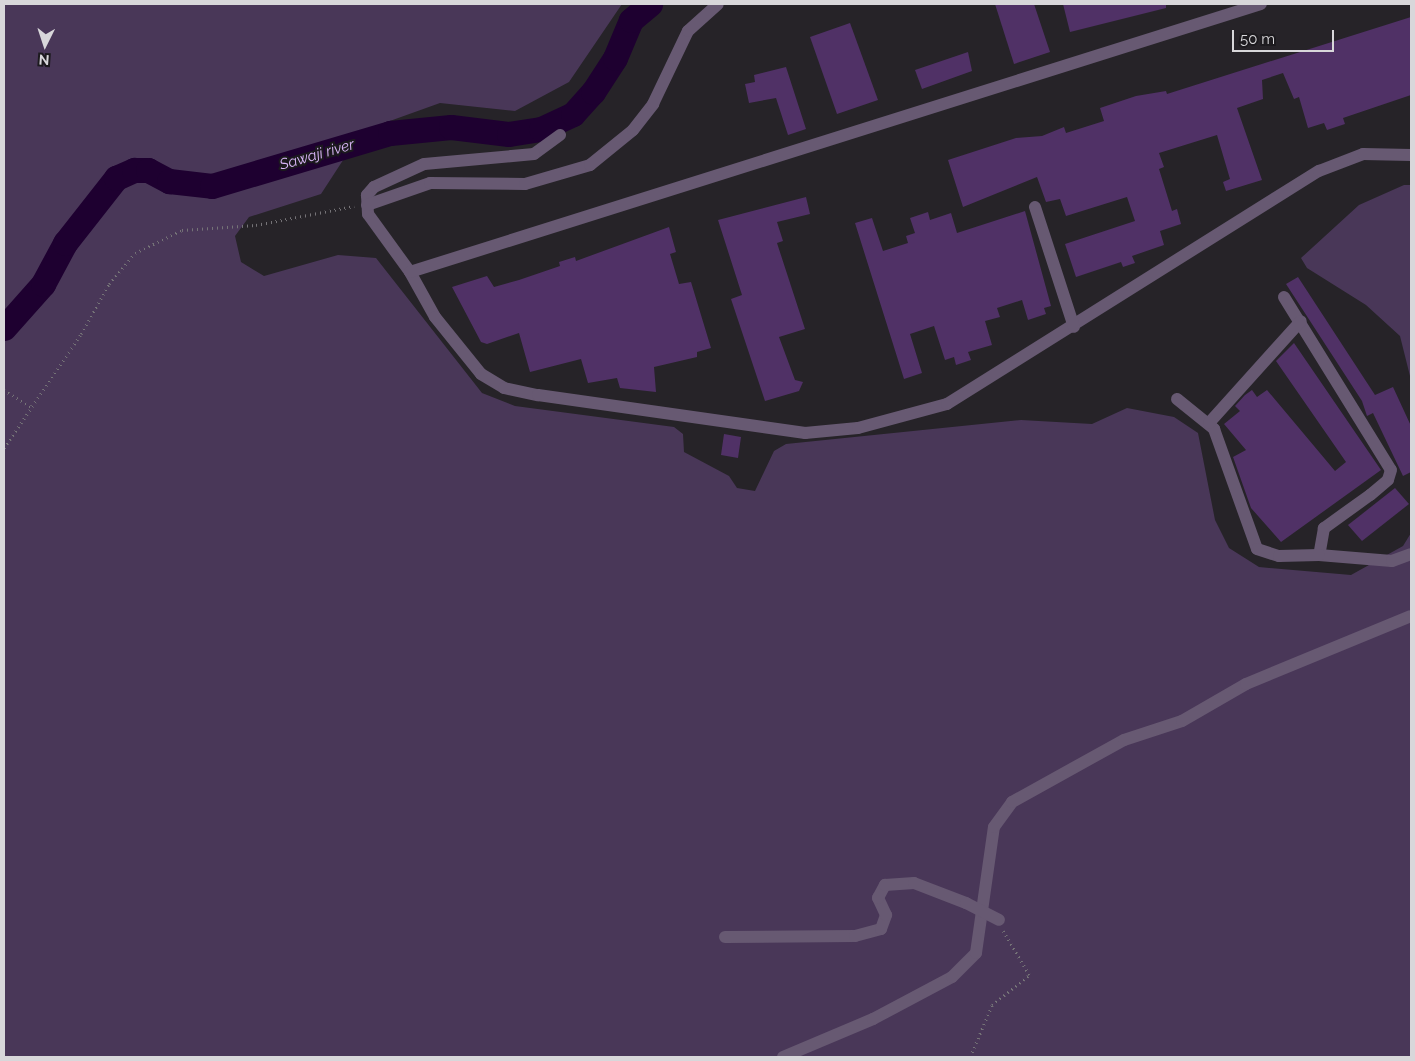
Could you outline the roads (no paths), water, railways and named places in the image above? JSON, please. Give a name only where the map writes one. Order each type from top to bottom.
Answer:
[{"type":"street","points":[[367,205],[430,183],[525,184],[590,165],[633,130],[653,104],[688,31],[718,4]]},
{"type":"street","points":[[410,272],[1261,4]]},
{"type":"street","points":[[560,135],[534,154],[424,164],[374,187],[367,205],[373,220],[410,272],[435,317],[481,374],[504,388],[797,432],[858,428],[927,413],[1074,327],[1319,171],[1363,154],[1411,155]]},
{"type":"street","points":[[1035,207],[1074,327]]},
{"type":"street","points":[[1284,297],[1391,470],[1382,485],[1324,528],[1319,555]]},
{"type":"street","points":[[1209,423],[1301,322]]},
{"type":"street","points":[[1177,399],[1209,423],[1257,550],[1279,556],[1319,555],[1392,561],[1411,554]]},
{"type":"street","points":[[783,1057],[873,1019],[952,977],[976,953],[994,827],[1012,802],[1116,744],[1182,721],[1246,684],[1341,647],[1411,616]]},
{"type":"street","points":[[725,937],[854,936],[881,929],[886,915],[878,898],[885,885],[914,883],[966,903],[998,920]]},
{"type":"waterway","name":"Sawaji river","points":[[4,328],[43,284],[65,243],[116,178],[134,170],[148,170],[169,181],[212,186],[390,133],[451,127],[509,134],[541,129],[573,114],[593,92],[615,58],[631,20],[650,4]]}]
